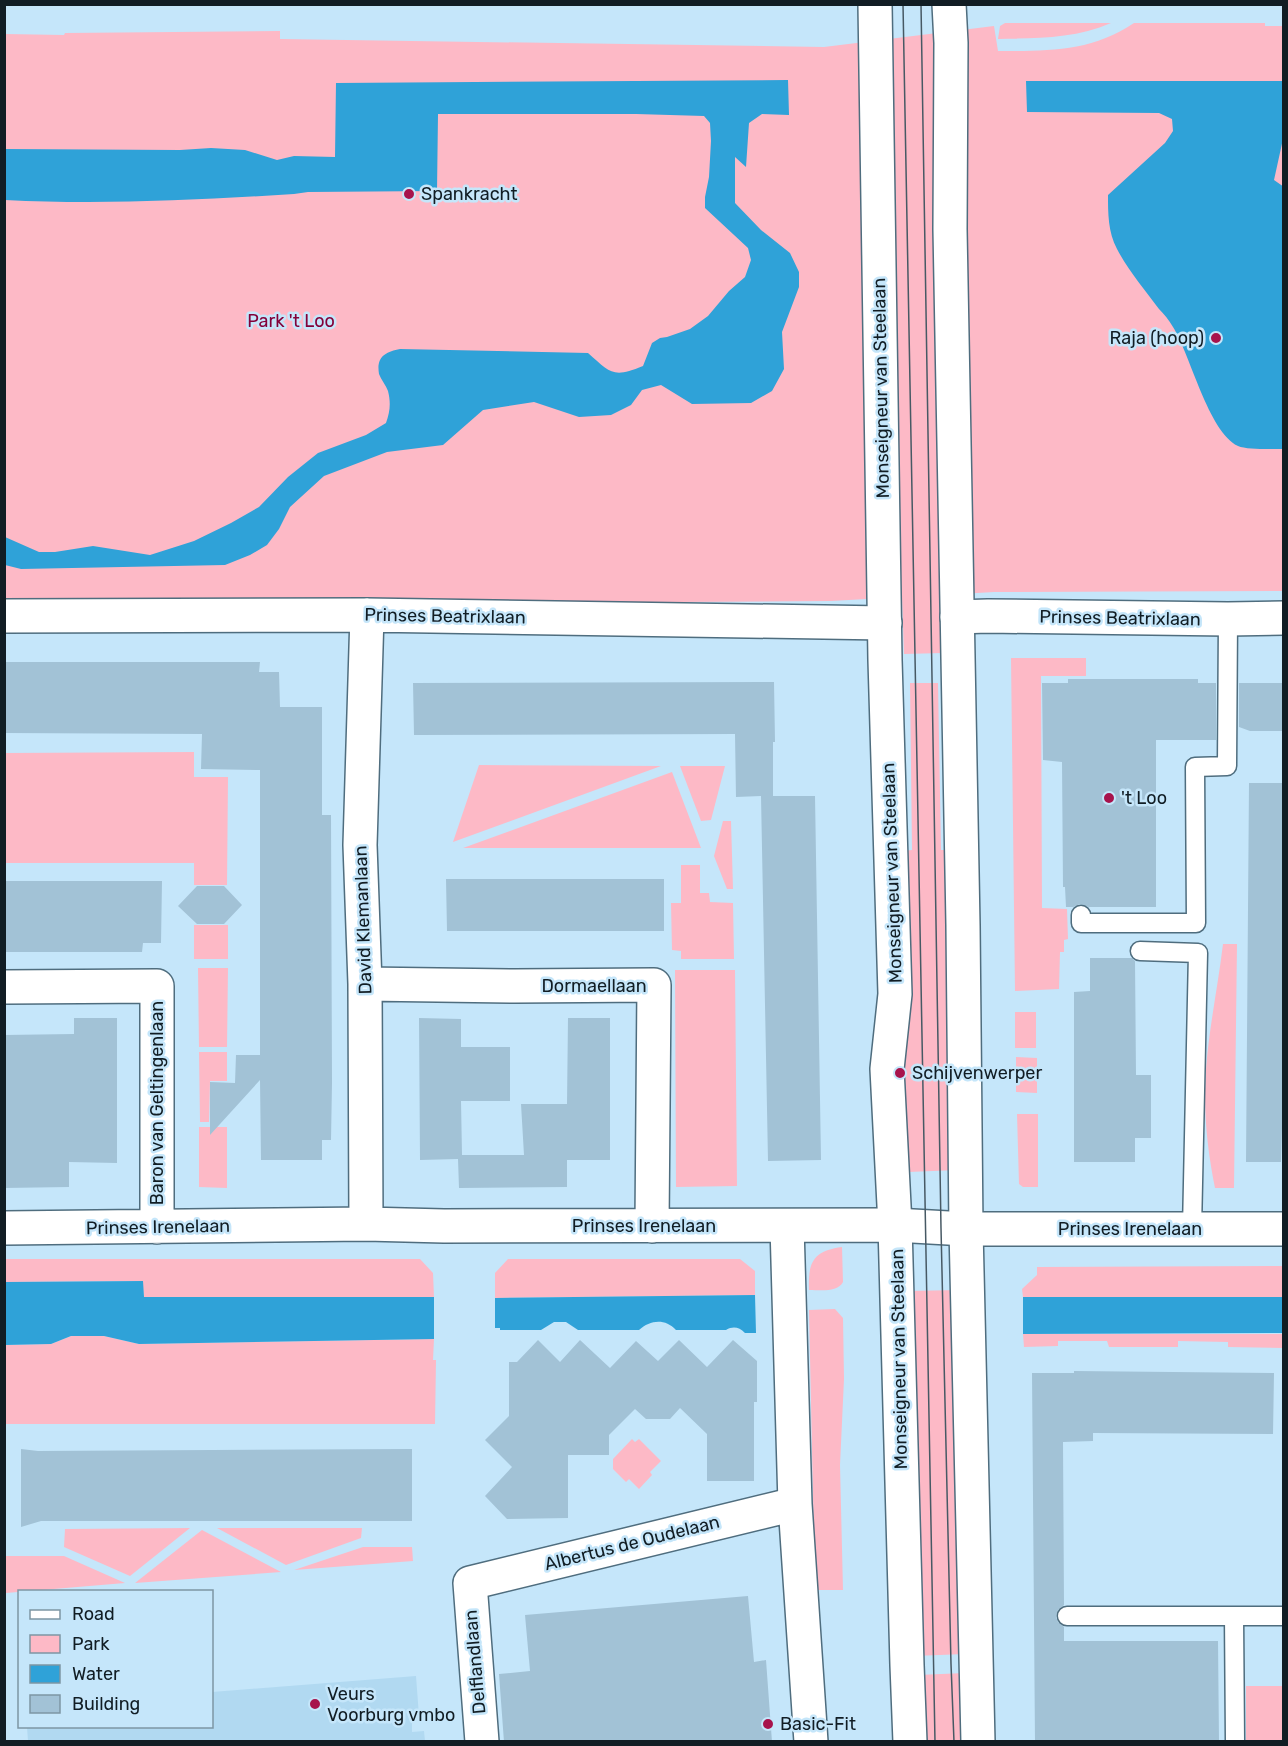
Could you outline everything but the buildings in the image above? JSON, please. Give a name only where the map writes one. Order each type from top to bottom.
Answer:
[{"type":"street","name":"Monseigneur van Steelaan","points":[[875,4],[885,623],[896,994],[887,1069],[895,1225],[910,1742]]},
{"type":"street","points":[[949,4],[951,44],[950,229],[966,1229],[978,1742]]},
{"type":"street","name":"Prinses Beatrixlaan","points":[[4,616],[367,615],[885,623]]},
{"type":"street","name":"David Klemanlaan","points":[[366,1224],[365,984],[360,845],[367,615]]},
{"type":"street","name":"Prinses Beatrixlaan","points":[[957,617],[1284,618]]},
{"type":"street","name":"Dormaellaan","points":[[365,984],[654,985],[652,1226]]},
{"type":"street","name":"Baron van Geltingenlaan","points":[[4,987],[157,986],[157,1227]]},
{"type":"street","name":"Prinses Irenelaan","points":[[4,1228],[366,1224],[444,1226],[895,1225],[966,1229],[1284,1229]]},
{"type":"street","points":[[787,1226],[795,1504],[811,1742]]},
{"type":"street","name":"Albertus de Oudelaan","points":[[470,1583],[795,1504]]},
{"type":"street","name":"Delflandlaan","points":[[470,1583],[482,1742]]},
{"type":"lane","points":[[1081,915],[1081,923],[1196,923],[1195,767],[1227,766],[1228,619]]},
{"type":"lane","points":[[1140,951],[1198,952],[1192,1229]]},
{"type":"lane","points":[[1067,1616],[1284,1616]]},
{"type":"lane","points":[[1234,1616],[1235,1742]]},
{"type":"shaded area","name":"Veurs Voorburg vmbo","points":[[416,1676],[419,1716],[412,1717],[412,1732],[424,1731],[425,1741],[28,1741],[27,1728],[213,1728],[213,1692]]},
{"type":"green space","points":[[1005,23],[1111,23],[1069,35],[998,39],[1000,26]]},
{"type":"green space","name":"Park 't Loo","points":[[1134,23],[1265,23],[1265,26],[1283,26],[1283,591],[994,592],[943,595],[943,653],[904,654],[902,597],[831,601],[374,604],[5,602],[5,34],[280,31],[280,39],[824,47],[994,26],[998,51],[1016,51],[1052,50],[1085,45],[1118,33]]},
{"type":"green space","points":[[1011,658],[1086,658],[1086,676],[1041,676],[1042,908],[1067,909],[1068,939],[1064,940],[1064,952],[1060,952],[1059,989],[1015,991]]},
{"type":"green space","points":[[910,683],[938,683],[941,850],[952,850],[958,1170],[908,1172],[907,1114],[897,1085],[898,1078],[905,1079],[906,1069],[898,1069],[902,851],[912,850]]},
{"type":"green space","points":[[194,752],[194,777],[228,777],[227,885],[194,885],[194,863],[5,863],[5,753]]},
{"type":"green space","points":[[479,765],[661,766],[453,842]]},
{"type":"green space","points":[[680,766],[725,766],[711,820],[701,821]]},
{"type":"green space","points":[[672,772],[701,848],[463,848]]},
{"type":"green space","points":[[723,821],[731,821],[733,889],[727,889],[714,856]]},
{"type":"green space","points":[[681,865],[700,865],[700,893],[709,893],[710,902],[733,903],[734,959],[681,959],[681,951],[672,950],[671,903],[681,903]]},
{"type":"green space","points":[[194,925],[228,925],[228,959],[194,959]]},
{"type":"green space","points":[[1223,944],[1237,944],[1234,1188],[1215,1188],[1205,1108],[1207,1058]]},
{"type":"green space","points":[[198,968],[228,968],[227,1047],[199,1047]]},
{"type":"green space","points":[[675,970],[735,970],[737,1186],[676,1187]]},
{"type":"green space","points":[[1015,1012],[1036,1012],[1036,1048],[1015,1048]]},
{"type":"green space","points":[[199,1052],[227,1052],[227,1081],[210,1081],[209,1122],[200,1122]]},
{"type":"green space","points":[[1016,1057],[1037,1058],[1037,1093],[1016,1092]]},
{"type":"green space","points":[[1017,1114],[1038,1114],[1038,1187],[1023,1187],[1019,1184]]},
{"type":"green space","points":[[199,1127],[227,1127],[227,1188],[199,1187]]},
{"type":"green space","points":[[842,1247],[843,1282],[840,1286],[833,1289],[809,1290],[811,1265],[814,1260],[824,1251]]},
{"type":"green space","points":[[4,1259],[420,1259],[433,1273],[434,1297],[144,1297],[142,1281],[5,1282]]},
{"type":"green space","points":[[508,1259],[740,1259],[755,1271],[755,1295],[495,1298],[495,1273]]},
{"type":"green space","points":[[1283,1266],[1283,1297],[1023,1297],[1022,1289],[1037,1275],[1037,1267]]},
{"type":"green space","points":[[960,1290],[965,1654],[914,1656],[908,1291]]},
{"type":"green space","points":[[835,1309],[843,1318],[844,1379],[840,1465],[843,1590],[815,1590],[809,1310]]},
{"type":"green space","points":[[1023,1334],[1283,1334],[1283,1348],[1228,1347],[1228,1342],[1178,1341],[1178,1347],[1109,1347],[1107,1341],[1058,1341],[1058,1346],[1024,1347]]},
{"type":"green space","points":[[71,1336],[104,1336],[139,1344],[434,1339],[435,1424],[5,1424],[4,1345],[51,1344]]},
{"type":"green space","points":[[632,1439],[635,1442],[639,1439],[661,1461],[650,1472],[652,1475],[639,1489],[629,1479],[626,1482],[613,1469],[613,1459]]},
{"type":"green space","points":[[190,1528],[130,1576],[64,1547],[65,1529]]},
{"type":"green space","points":[[217,1528],[362,1528],[361,1538],[286,1565]]},
{"type":"green space","points":[[202,1530],[281,1572],[135,1583]]},
{"type":"green space","points":[[363,1547],[412,1547],[413,1561],[294,1570]]},
{"type":"green space","points":[[4,1556],[64,1556],[125,1583],[18,1590],[18,1592],[6,1593]]},
{"type":"green space","points":[[965,1673],[967,1741],[921,1741],[918,1675]]},
{"type":"green space","points":[[1246,1686],[1283,1686],[1283,1741],[1246,1741]]},
{"type":"water","points":[[788,80],[789,115],[762,114],[749,123],[746,167],[735,157],[735,203],[761,230],[790,253],[799,272],[799,287],[782,332],[784,369],[772,391],[751,403],[692,404],[661,385],[642,390],[631,405],[611,415],[579,417],[534,402],[483,410],[443,445],[387,452],[324,476],[290,507],[279,529],[267,545],[225,565],[21,569],[5,565],[5,537],[39,552],[93,546],[150,555],[194,541],[231,523],[259,507],[288,477],[318,453],[366,435],[386,423],[390,400],[378,368],[383,356],[395,350],[588,353],[612,372],[624,372],[643,366],[652,343],[660,338],[690,329],[708,316],[729,291],[745,277],[751,260],[748,248],[705,208],[711,141],[710,123],[704,116],[438,114],[437,191],[308,192],[113,202],[5,200],[5,149],[180,150],[211,148],[245,150],[277,160],[294,156],[335,157],[336,83]]},
{"type":"water","points":[[1026,81],[1283,81],[1283,139],[1274,180],[1284,187],[1283,449],[1242,447],[1227,438],[1209,409],[1173,327],[1126,265],[1112,236],[1108,216],[1108,195],[1165,143],[1173,131],[1172,119],[1159,113],[1027,112]]},
{"type":"water","points":[[143,1281],[144,1297],[434,1297],[434,1339],[139,1344],[104,1336],[71,1336],[51,1344],[5,1345],[5,1282]]},
{"type":"water","points":[[755,1295],[756,1333],[745,1333],[738,1328],[676,1330],[662,1322],[653,1322],[639,1330],[578,1330],[566,1322],[554,1322],[541,1330],[495,1328],[495,1298]]},
{"type":"water","points":[[1023,1297],[1283,1297],[1283,1333],[1023,1334]]},
{"type":"tram line","points":[[903,4],[935,1742]]},
{"type":"tram line","points":[[921,4],[941,1228],[954,1742]]},
{"type":"place","name":"Spankracht","points":[[409,194]]},
{"type":"place","name":"Raja (hoop)","points":[[1216,338]]},
{"type":"place","name":"'t Loo","points":[[1109,798]]},
{"type":"place","name":"Schijvenwerper","points":[[900,1073]]},
{"type":"place","name":"Veurs Voorburg vmbo","points":[[315,1704]]},
{"type":"place","name":"Basic-Fit","points":[[768,1724]]}]
